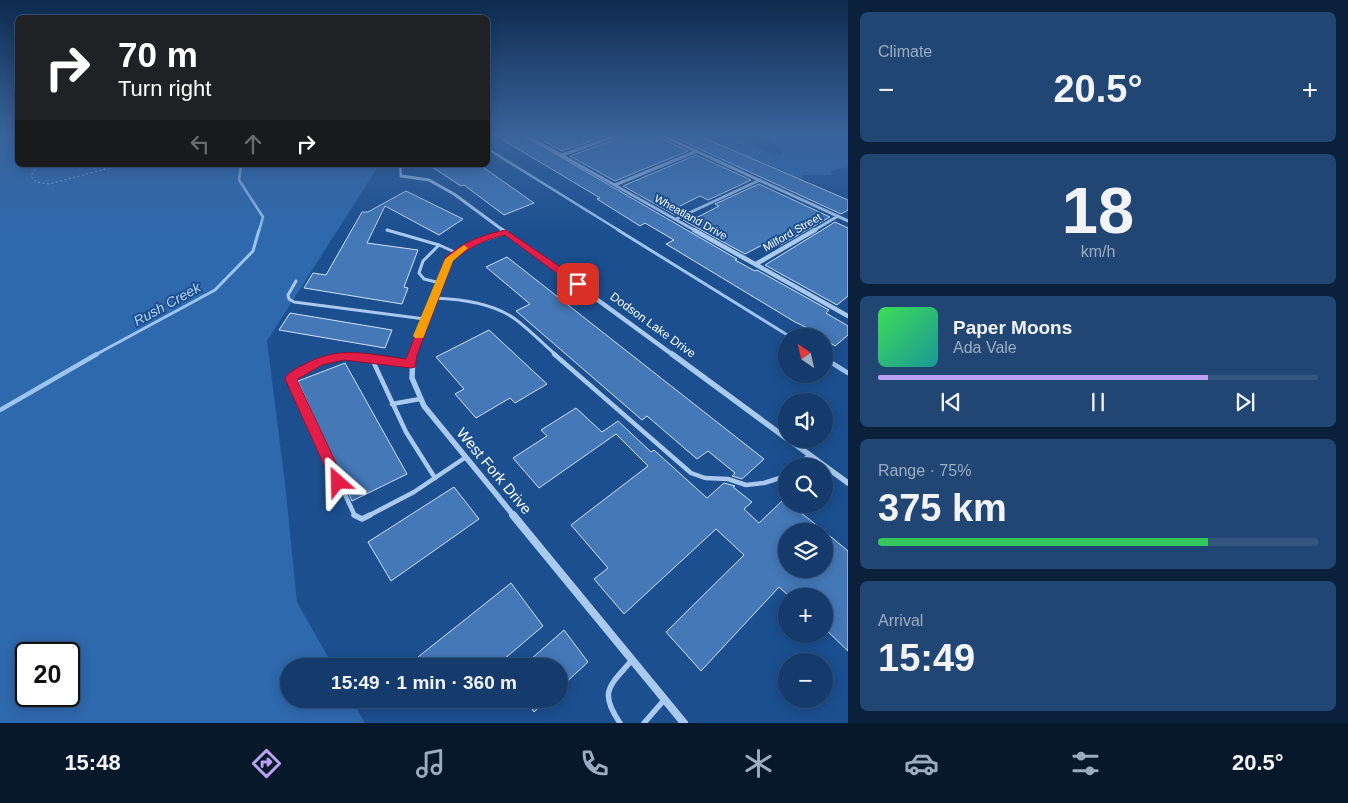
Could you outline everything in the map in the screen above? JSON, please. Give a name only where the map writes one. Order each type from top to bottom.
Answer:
[{"type":"street","name":"Wheatland Drive","points":[[585,168],[848,315]]},
{"type":"street","points":[[615,185],[657,168]]},
{"type":"street","points":[[733,168],[848,220]]},
{"type":"street","name":"Dodson Lake Drive","points":[[401,176],[430,180],[442,186],[778,431]]},
{"type":"street","points":[[676,219],[760,180]]},
{"type":"street","name":"Milford Street","points":[[756,264],[838,216]]},
{"type":"street","name":"West Fork Drive","points":[[506,232],[477,240],[449,259],[412,355],[410,373],[415,390],[420,399],[466,456],[684,723]]},
{"type":"street","name":"Dodson Lake Drive","points":[[801,448],[848,483]]},
{"type":"lane","points":[[400,168],[401,176]]},
{"type":"lane","points":[[387,230],[439,245],[456,253]]},
{"type":"lane","points":[[439,245],[426,255],[419,274],[424,278],[440,283]]},
{"type":"lane","points":[[296,281],[288,295],[289,299],[294,302],[425,319]]},
{"type":"lane","points":[[434,298],[448,298],[480,304],[505,313],[515,319],[685,470],[698,478],[712,480],[727,479],[742,485],[764,484],[778,479]]},
{"type":"lane","points":[[411,364],[344,356],[331,357],[318,362],[291,379],[354,517],[362,519],[414,492],[466,456]]},
{"type":"lane","points":[[372,359],[406,432],[435,478]]},
{"type":"lane","points":[[392,404],[420,399]]},
{"type":"lane","points":[[806,458],[810,455]]},
{"type":"lane","points":[[620,723],[610,710],[606,700],[608,690],[632,660]]},
{"type":"lane","points":[[644,723],[664,700]]},
{"type":"path","points":[[38,168],[31,176],[36,182],[49,184],[112,168]]},
{"type":"shaded area","points":[[0,168],[377,168],[267,341],[285,483],[297,602],[328,658],[280,658],[280,708],[356,708],[365,723],[0,723]]},
{"type":"shaded area","points":[[776,168],[845,168],[830,171],[833,175],[803,175],[802,179]]},
{"type":"building","points":[[433,168],[484,168],[534,203],[504,215],[464,185],[461,186]]},
{"type":"building","points":[[549,168],[579,168],[737,259],[735,260],[755,271],[757,270],[829,310],[826,313],[848,326],[848,335],[835,346],[833,345],[833,328],[807,328],[795,322],[666,244],[674,240],[645,223],[640,226],[597,199],[600,198]]},
{"type":"building","points":[[591,168],[647,168],[615,181]]},
{"type":"building","points":[[666,168],[724,168],[751,180],[708,200],[700,196],[676,208],[684,212],[675,215],[623,186]]},
{"type":"building","points":[[740,168],[773,168],[848,200],[848,210],[841,214]]},
{"type":"building","points":[[759,184],[830,217],[779,246],[770,241],[745,254],[683,220],[691,216],[696,218],[719,206],[715,204]]},
{"type":"building","points":[[406,191],[463,219],[439,235],[385,206],[367,243],[418,250],[404,287],[408,288],[402,304],[304,288],[313,273],[326,275],[362,212],[368,212]]},
{"type":"building","points":[[835,222],[848,228],[848,296],[837,305],[765,265]]},
{"type":"building","points":[[507,257],[764,459],[742,479],[732,476],[735,473],[708,451],[697,459],[647,416],[642,420],[516,311],[530,304],[486,267]]},
{"type":"building","points":[[290,313],[392,330],[385,348],[279,330]]},
{"type":"building","points":[[489,330],[547,384],[515,403],[510,398],[476,418],[455,394],[464,389],[436,357]]},
{"type":"building","points":[[345,363],[407,474],[352,501],[298,381]]},
{"type":"building","points":[[576,408],[602,432],[618,421],[651,452],[654,450],[707,498],[724,483],[735,486],[733,487],[752,502],[744,509],[759,523],[778,505],[778,513],[801,513],[814,523],[778,523],[778,578],[833,578],[833,538],[848,551],[848,651],[833,637],[833,588],[779,587],[701,671],[666,632],[744,555],[716,529],[624,614],[594,579],[608,568],[571,525],[648,466],[616,434],[539,488],[513,458],[547,436],[541,430]]},
{"type":"building","points":[[454,487],[479,519],[391,581],[368,542]]},
{"type":"building","points":[[511,583],[543,626],[505,658],[418,657]]},
{"type":"building","points":[[564,630],[588,662],[568,681],[568,658],[532,658]]},
{"type":"waterway","name":"Rush Creek","points":[[241,168],[239,180],[263,217],[259,231]]},
{"type":"waterway","points":[[518,168],[620,231]]},
{"type":"waterway","name":"Rush Creek","points":[[95,355],[215,290],[253,251],[259,230]]},
{"type":"waterway","points":[[618,230],[778,329]]},
{"type":"waterway","name":"Rush Creek","points":[[0,410],[97,354]]},
{"type":"waterway","points":[[833,364],[848,373]]},
{"type":"slow traffic","points":[[419,336],[449,259],[460,249],[464,248]]},
{"type":"route","points":[[338,482],[291,379],[294,376],[331,357],[344,356],[411,364],[412,355],[425,319],[449,259],[460,249],[477,240],[506,232],[578,284]]}]
